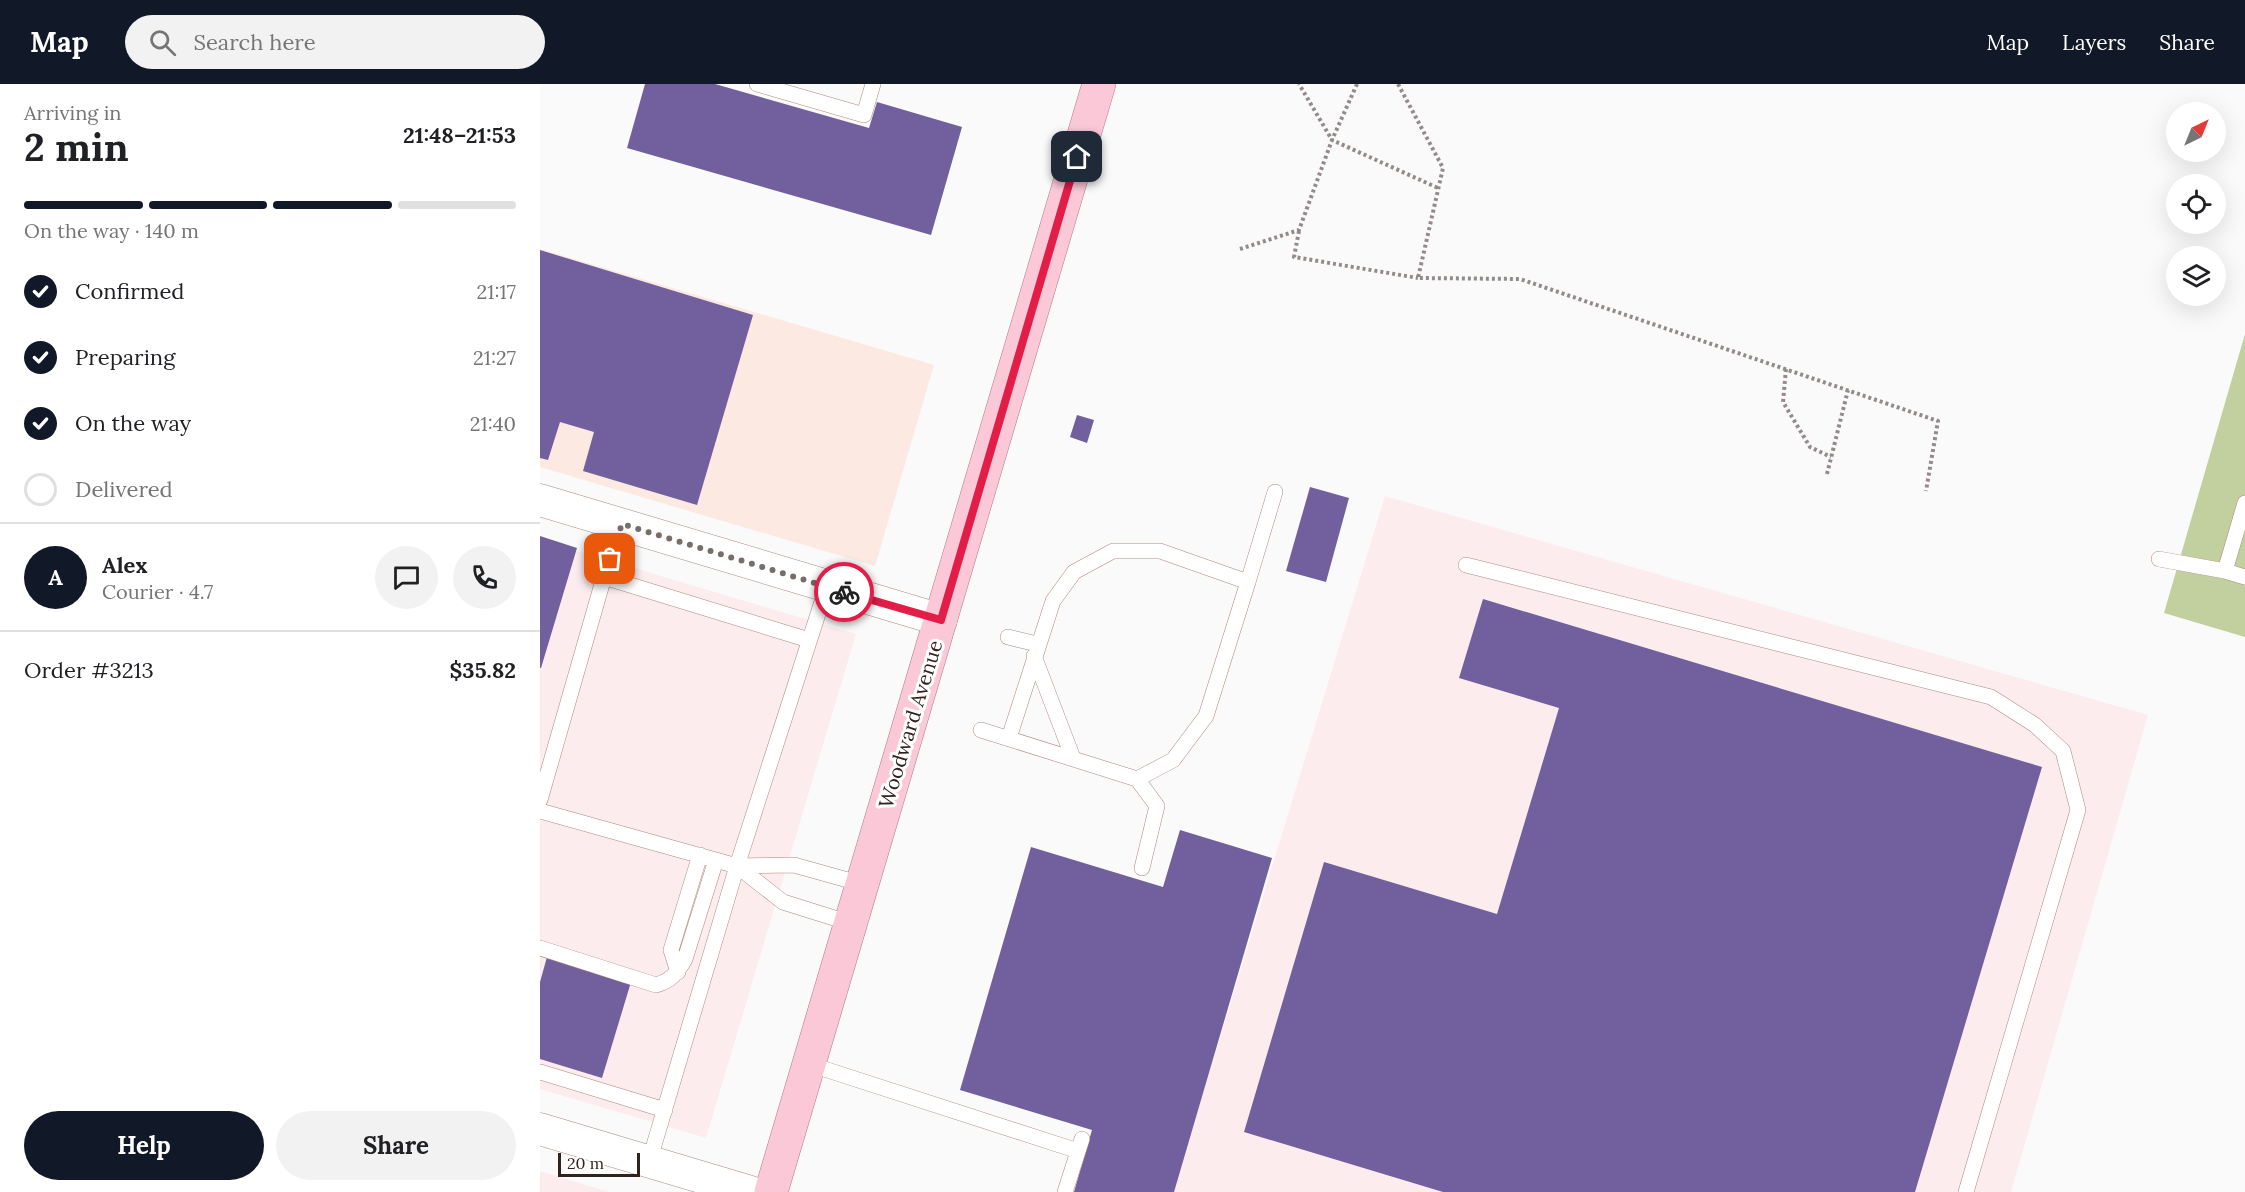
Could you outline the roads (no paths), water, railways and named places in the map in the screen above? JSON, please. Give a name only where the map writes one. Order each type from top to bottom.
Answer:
[{"type":"main road","name":"Woodward Avenue","points":[[771,1192],[1099,84]]},
{"type":"street","points":[[540,500],[941,620]]},
{"type":"street","points":[[540,1129],[751,1192]]},
{"type":"lane","points":[[757,84],[864,115],[873,84]]},
{"type":"lane","points":[[1137,779],[1173,760],[1206,716],[1275,492]]},
{"type":"lane","points":[[2225,571],[2245,503]]},
{"type":"lane","points":[[540,800],[604,577],[622,524]]},
{"type":"lane","points":[[1009,738],[1053,600],[1074,572],[1113,550],[1160,551],[1248,582]]},
{"type":"lane","points":[[2159,559],[2245,577]]},
{"type":"lane","points":[[1466,565],[1991,697],[2035,725],[2063,752],[2078,810],[1966,1192]]},
{"type":"lane","points":[[604,577],[809,640]]},
{"type":"lane","points":[[649,1162],[737,866],[827,586]]},
{"type":"lane","points":[[1008,637],[1036,650],[1073,758]]},
{"type":"lane","points":[[981,730],[1137,779],[1157,806],[1142,868]]},
{"type":"lane","points":[[540,811],[737,866],[794,865],[862,884]]},
{"type":"lane","points":[[678,972],[671,950],[700,855]]},
{"type":"lane","points":[[540,948],[656,985],[668,982],[678,972],[685,959],[716,860]]},
{"type":"lane","points":[[737,866],[783,902],[850,923]]},
{"type":"lane","points":[[809,1064],[1080,1145],[1065,1192]]},
{"type":"lane","points":[[540,1072],[664,1110]]}]
